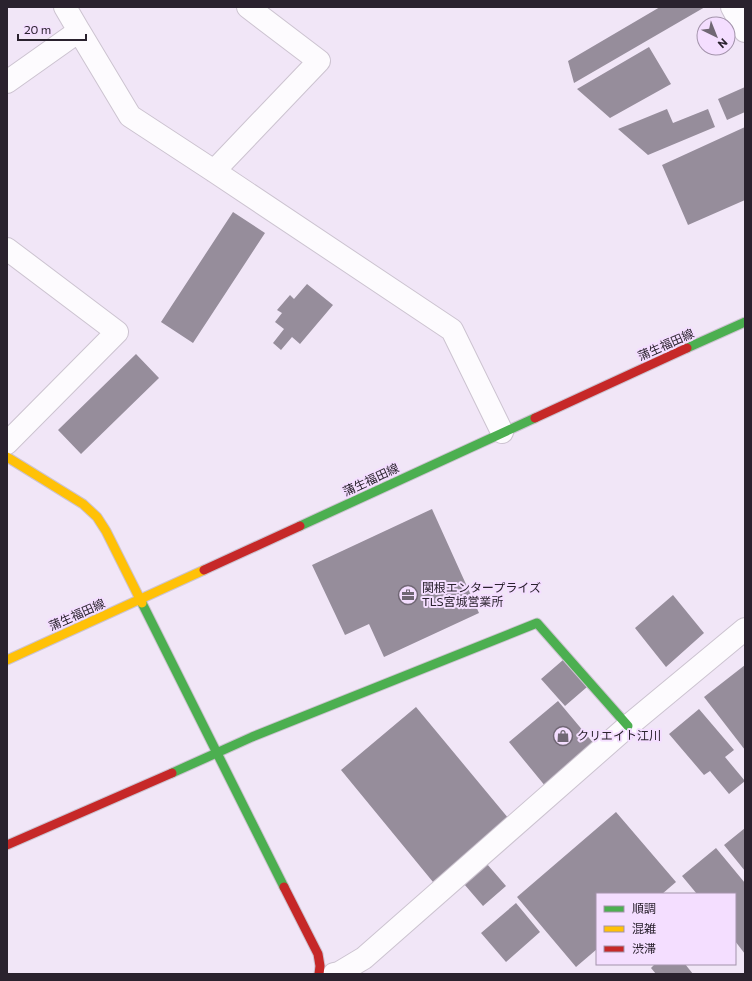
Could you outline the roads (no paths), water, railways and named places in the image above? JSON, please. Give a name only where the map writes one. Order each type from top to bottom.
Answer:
[{"type":"street","points":[[65,7],[130,116],[452,330],[502,432]]},
{"type":"street","points":[[214,171],[319,61],[248,7]]},
{"type":"street","points":[[732,7],[745,31]]},
{"type":"street","points":[[7,82],[79,31]]},
{"type":"street","points":[[7,249],[117,332],[7,443]]},
{"type":"street","name":"蒲生福田線","points":[[7,660],[745,322]]},
{"type":"street","points":[[7,458],[83,504],[97,517],[106,531],[318,954],[320,966],[318,974]]},
{"type":"street","points":[[7,845],[252,737],[537,623],[628,726]]},
{"type":"street","points":[[334,974],[339,973],[364,958],[628,726],[745,629]]},
{"type":"place","name":"関根エンタープライズ TLS宮城営業所","points":[[408,595]]},
{"type":"place","name":"クリエイト江川","points":[[563,736]]}]
